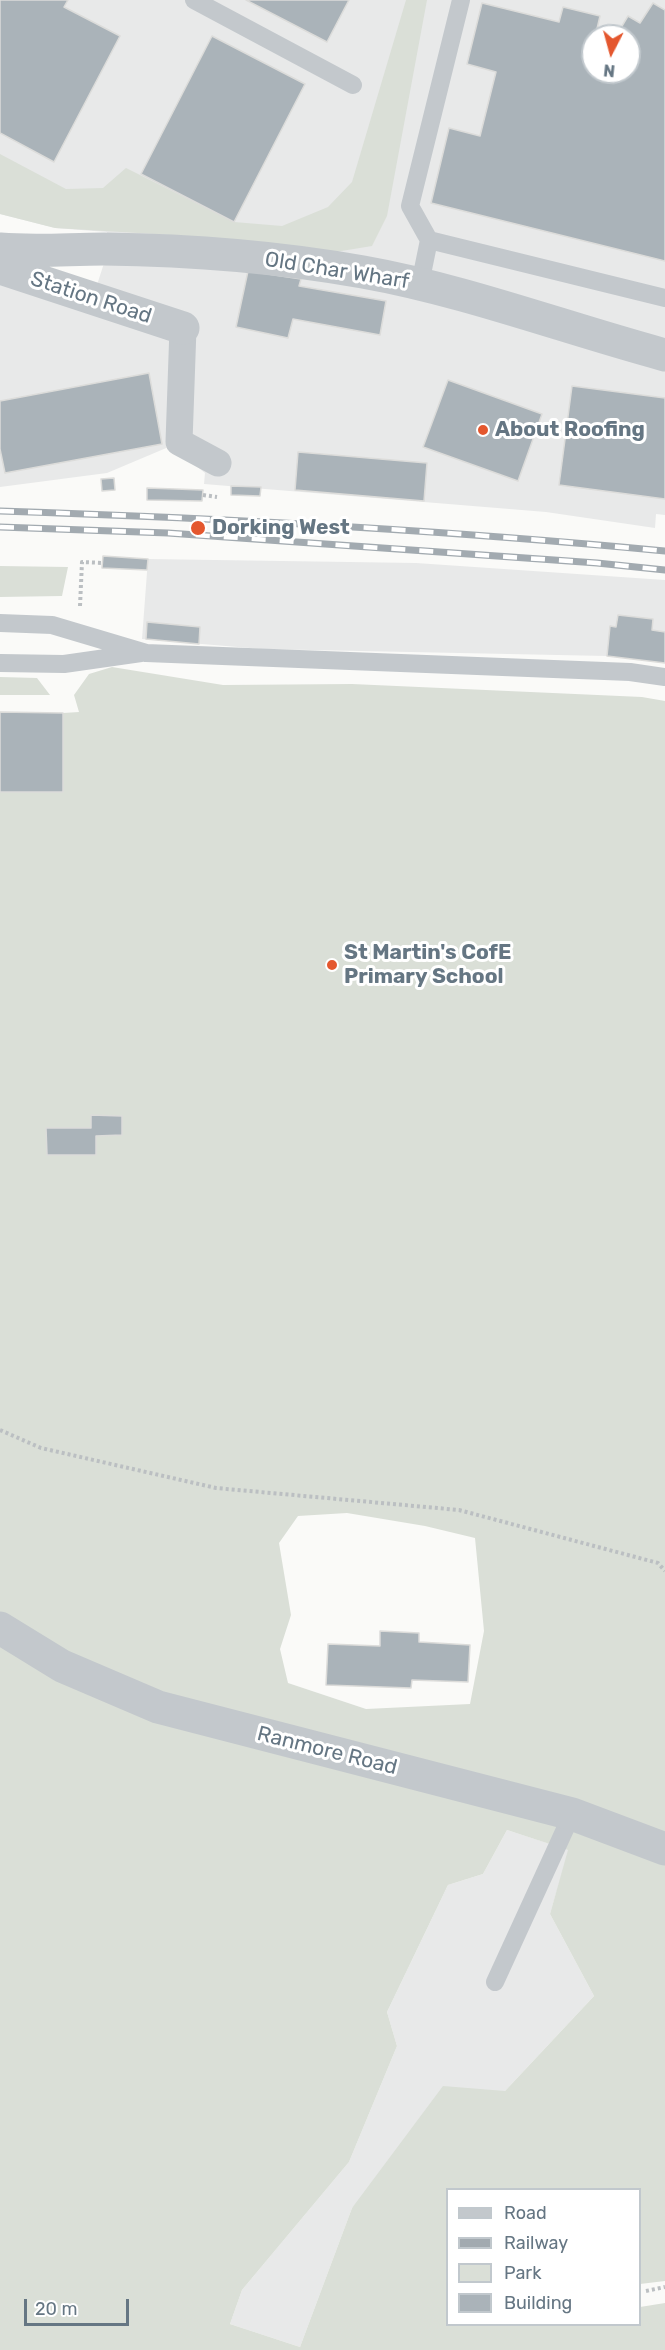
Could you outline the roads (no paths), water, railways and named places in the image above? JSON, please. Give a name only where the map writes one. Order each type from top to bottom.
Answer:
[{"type":"street","name":"Old Char Wharf","points":[[0,249],[31,252],[106,249],[251,257],[362,272],[420,284],[665,355]]},
{"type":"street","name":"Station Road","points":[[0,268],[183,328]]},
{"type":"street","points":[[183,328],[179,442],[218,463]]},
{"type":"street","name":"Ranmore Road","points":[[0,1628],[62,1666],[158,1707],[572,1814],[665,1849]]},
{"type":"lane","points":[[194,0],[353,85]]},
{"type":"lane","points":[[420,284],[429,240],[410,206],[461,0]]},
{"type":"lane","points":[[429,240],[665,298]]},
{"type":"lane","points":[[0,623],[52,625],[73,629],[146,653]]},
{"type":"lane","points":[[0,663],[64,663],[146,653],[630,672],[665,677]]},
{"type":"lane","points":[[495,1982],[572,1814]]},
{"type":"railway","points":[[0,511],[333,526],[665,551]]},
{"type":"railway","points":[[0,527],[168,533],[597,563],[665,570]]},
{"type":"place","name":"About Roofing","points":[[483,430]]},
{"type":"place","name":"Dorking West","points":[[198,528]]},
{"type":"place","name":"St Martin's CofE Primary School","points":[[332,965]]}]
